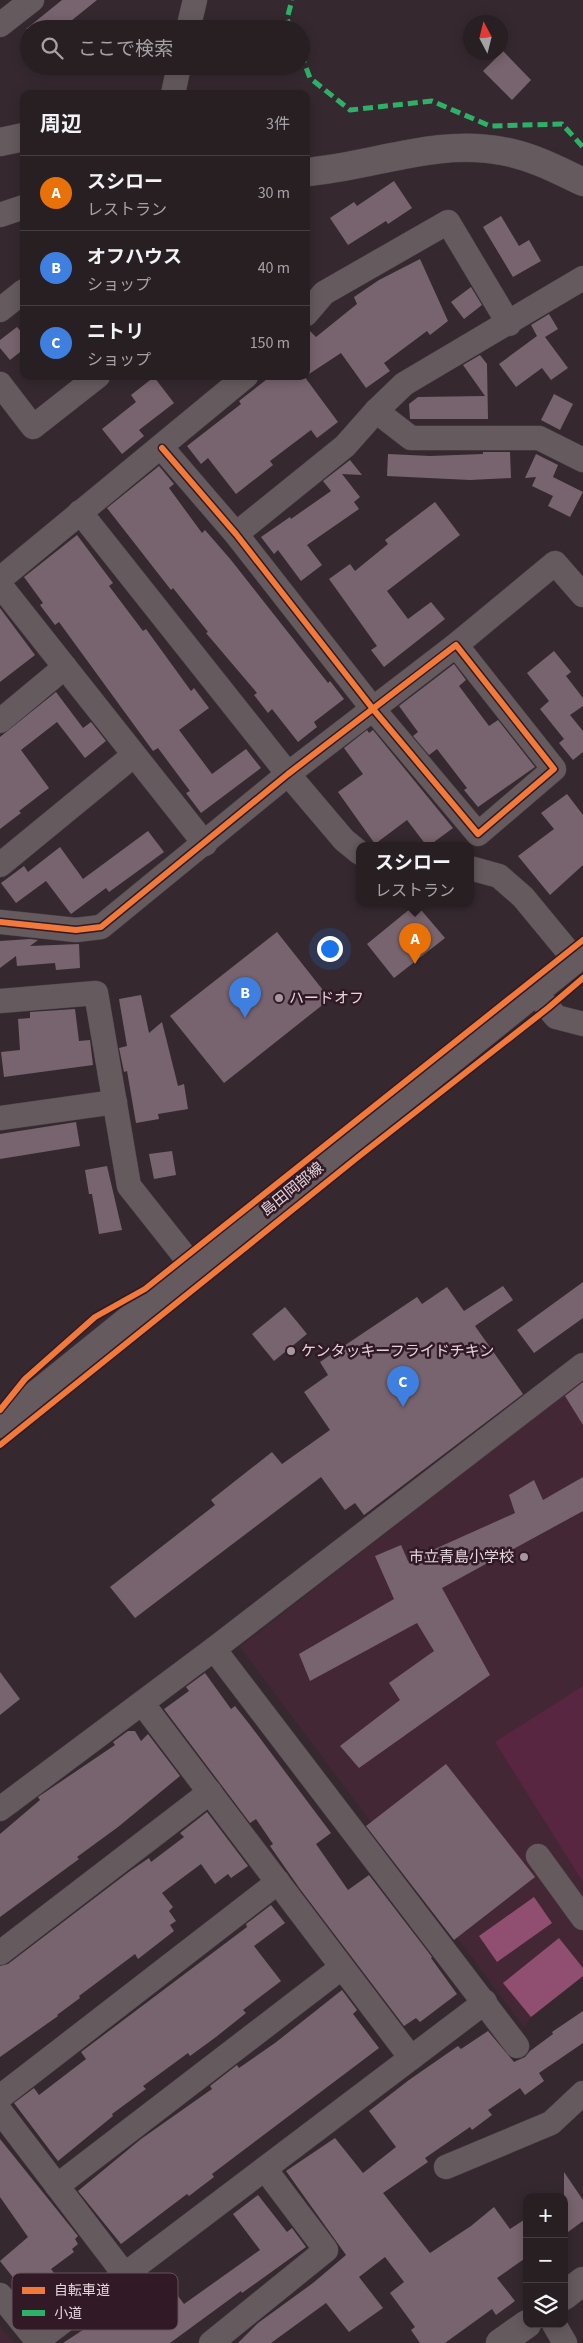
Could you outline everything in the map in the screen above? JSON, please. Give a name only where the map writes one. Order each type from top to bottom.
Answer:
[{"type":"main road","points":[[0,142],[20,138]]},
{"type":"main road","points":[[310,172],[326,171],[427,151],[466,147],[501,150],[533,158],[583,182]]},
{"type":"main road","name":"島田岡部線","points":[[0,1424],[579,956]]},
{"type":"main road","points":[[568,2293],[583,2281]]},
{"type":"main road","points":[[500,2343],[523,2327]]},
{"type":"street","points":[[0,25],[32,0]]},
{"type":"street","points":[[190,20],[195,0]]},
{"type":"street","points":[[174,90],[178,75]]},
{"type":"street","points":[[0,215],[20,208]]},
{"type":"street","points":[[310,310],[324,294],[448,222],[509,324]]},
{"type":"street","points":[[236,534],[345,446],[376,411],[404,384],[509,324],[583,278]]},
{"type":"street","points":[[0,310],[20,294]]},
{"type":"street","points":[[0,384],[33,427],[93,380]]},
{"type":"street","points":[[0,579],[80,512],[162,448],[241,380]]},
{"type":"street","points":[[376,411],[410,438],[539,438],[583,460]]},
{"type":"street","points":[[162,448],[236,534],[373,709],[478,834],[554,769],[456,645]]},
{"type":"street","points":[[80,512],[288,774],[344,840],[356,850]]},
{"type":"street","points":[[0,922],[76,930],[101,927],[205,844],[288,774],[456,645],[555,564],[583,595]]},
{"type":"street","points":[[0,585],[205,844]]},
{"type":"street","points":[[0,721],[65,668]]},
{"type":"street","points":[[0,865],[134,755]]},
{"type":"street","points":[[474,869],[499,876],[523,897],[579,956]]},
{"type":"street","points":[[535,992],[556,1017],[583,1024]]},
{"type":"street","points":[[0,1001],[96,993],[130,1186],[194,1268]]},
{"type":"street","points":[[0,1118],[115,1102]]},
{"type":"street","points":[[0,1809],[214,1649],[583,1365]]},
{"type":"street","points":[[214,1649],[517,2046]]},
{"type":"street","points":[[142,1703],[411,2058]]},
{"type":"street","points":[[0,1953],[210,1792]]},
{"type":"street","points":[[538,1856],[583,1918]]},
{"type":"street","points":[[0,2097],[278,1882]]},
{"type":"street","points":[[57,2186],[341,1968]]},
{"type":"street","points":[[128,2273],[485,2002]]},
{"type":"street","points":[[446,2167],[551,2122],[583,2092]]},
{"type":"street","points":[[0,2111],[123,2273]]},
{"type":"street","points":[[211,2343],[326,2250],[265,2169]]},
{"type":"street","points":[[0,2295],[12,2310]]},
{"type":"street","points":[[556,2328],[565,2343]]},
{"type":"street","points":[[28,2330],[38,2342],[54,2330]]},
{"type":"shaded area","points":[[583,1379],[583,1977],[531,2017],[524,2027],[240,1647]]},
{"type":"shaded area","points":[[583,1686],[583,1882],[495,1742]]},
{"type":"shaded area","points":[[534,1897],[552,1923],[497,1962],[479,1936]]},
{"type":"shaded area","points":[[559,1938],[583,1968],[583,1976],[531,2017],[503,1983]]},
{"type":"shaded area","points":[[0,2327],[14,2343],[0,2343]]},
{"type":"building","points":[[62,0],[97,0],[72,20],[37,20]]},
{"type":"building","points":[[508,56],[531,80],[512,100],[483,71],[494,60],[508,60]]},
{"type":"building","points":[[394,181],[412,208],[388,224],[386,221],[348,245],[330,218],[354,202],[357,206]]},
{"type":"building","points":[[501,216],[519,246],[529,240],[541,261],[513,277],[483,227]]},
{"type":"building","points":[[420,259],[448,321],[430,335],[427,331],[384,363],[390,371],[366,388],[341,353],[310,373],[310,331],[316,337],[357,304],[354,297],[379,280]]},
{"type":"building","points":[[471,287],[482,305],[464,319],[451,302]]},
{"type":"building","points":[[549,314],[558,329],[545,337],[568,368],[551,380],[542,368],[516,387],[499,364],[537,336],[531,325]]},
{"type":"building","points":[[17,327],[20,330],[20,352],[10,360],[0,348],[0,340]]},
{"type":"building","points":[[480,355],[487,364],[488,419],[410,419],[409,404],[418,397],[485,396],[463,365]]},
{"type":"building","points":[[150,380],[156,380],[174,403],[139,430],[144,436],[122,454],[102,429],[136,402],[131,395]]},
{"type":"building","points":[[266,380],[307,380],[338,422],[317,438],[311,430],[270,461],[273,465],[236,494],[208,458],[201,464],[187,446],[241,404],[239,401]]},
{"type":"building","points":[[554,394],[573,404],[560,430],[541,420]]},
{"type":"building","points":[[483,452],[510,452],[511,478],[470,480],[387,476],[388,454],[430,456],[483,454]]},
{"type":"building","points":[[536,454],[558,465],[553,477],[583,492],[570,517],[548,506],[553,496],[532,486],[536,477],[525,478]]},
{"type":"building","points":[[350,460],[362,475],[342,474],[360,497],[354,502],[359,509],[307,545],[322,565],[301,581],[278,550],[274,554],[261,537],[331,491],[323,481]]},
{"type":"building","points":[[159,466],[174,484],[169,488],[202,533],[205,530],[231,560],[328,683],[330,681],[344,699],[314,722],[317,727],[298,742],[272,709],[268,713],[254,695],[257,693],[206,633],[208,632],[173,588],[171,590],[107,508]]},
{"type":"building","points":[[435,502],[460,535],[387,591],[408,619],[431,602],[445,619],[384,667],[371,650],[377,646],[329,579],[350,564],[355,571],[388,544],[385,540]]},
{"type":"building","points":[[77,535],[113,583],[109,586],[143,631],[146,629],[191,691],[194,688],[209,708],[179,730],[212,774],[246,749],[261,768],[201,813],[186,793],[190,791],[158,748],[153,751],[59,622],[55,625],[40,605],[43,603],[24,577]]},
{"type":"building","points":[[0,608],[35,655],[0,682]]},
{"type":"building","points":[[554,651],[571,672],[566,676],[583,698],[583,706],[570,715],[583,731],[583,752],[573,760],[559,743],[564,739],[540,709],[549,701],[527,673]]},
{"type":"building","points":[[454,664],[466,680],[459,686],[489,726],[498,720],[535,767],[478,807],[464,790],[467,788],[437,749],[429,755],[413,736],[418,732],[399,706]]},
{"type":"building","points":[[56,692],[83,728],[91,722],[106,741],[85,758],[57,722],[21,750],[49,788],[19,811],[21,813],[0,829],[0,737]]},
{"type":"building","points":[[367,730],[369,733],[373,730],[453,828],[434,842],[424,842],[407,820],[378,842],[374,842],[338,792],[363,774],[344,748]]},
{"type":"building","points":[[567,794],[583,815],[583,865],[550,895],[518,856],[554,829],[541,813]]},
{"type":"building","points":[[148,831],[164,852],[109,892],[106,888],[71,914],[46,881],[16,903],[1,883],[24,866],[28,872],[60,847],[83,879]]},
{"type":"building","points":[[412,907],[419,907],[445,938],[394,978],[367,944]]},
{"type":"building","points":[[277,932],[330,999],[224,1083],[170,1016]]},
{"type":"building","points":[[38,940],[30,946],[79,944],[80,968],[56,970],[55,963],[17,966],[16,956],[0,968],[0,941]]},
{"type":"building","points":[[141,995],[149,1033],[162,1022],[178,1086],[184,1084],[188,1109],[158,1114],[159,1119],[136,1123],[127,1071],[124,1072],[119,1048],[127,1046],[119,999]]},
{"type":"building","points":[[75,1009],[79,1041],[90,1040],[93,1065],[4,1077],[1,1052],[20,1050],[18,1019],[30,1018],[30,1012]]},
{"type":"building","points":[[76,1122],[80,1146],[0,1159],[0,1134]]},
{"type":"building","points":[[172,1151],[176,1175],[154,1179],[149,1154]]},
{"type":"building","points":[[107,1166],[122,1230],[99,1234],[92,1194],[89,1194],[85,1170]]},
{"type":"building","points":[[583,1282],[583,1318],[534,1353],[517,1330]]},
{"type":"building","points":[[503,1286],[513,1300],[475,1326],[523,1394],[364,1515],[355,1503],[345,1510],[321,1477],[135,1618],[110,1587],[215,1505],[211,1500],[272,1452],[282,1464],[330,1430],[304,1392],[328,1375],[320,1362],[417,1297],[422,1304],[447,1287],[464,1311]]},
{"type":"building","points":[[285,1307],[307,1334],[274,1361],[252,1334]]},
{"type":"building","points":[[583,1382],[583,1425],[565,1396]]},
{"type":"building","points":[[583,1477],[583,1511],[442,1588],[490,1675],[359,1768],[340,1746],[400,1700],[389,1683],[434,1651],[417,1623],[310,1681],[299,1654],[394,1599],[375,1556],[401,1545],[408,1561],[515,1513],[509,1495],[534,1480],[543,1500]]},
{"type":"building","points":[[0,1672],[20,1699],[0,1715]]},
{"type":"building","points":[[205,1673],[231,1709],[235,1706],[250,1725],[331,1833],[316,1844],[348,1890],[369,1875],[432,1957],[457,1994],[420,2022],[416,2018],[404,2026],[300,1889],[270,1846],[273,1844],[256,1819],[250,1823],[164,1709],[189,1691],[186,1687]]},
{"type":"building","points":[[128,1731],[135,1731],[141,1741],[148,1734],[180,1776],[118,1827],[77,1857],[79,1859],[0,1917],[0,1834],[40,1800],[38,1797],[115,1745],[113,1742]]},
{"type":"building","points":[[446,1764],[535,1877],[454,1940],[366,1826]]},
{"type":"building","points":[[207,1812],[248,1866],[231,1878],[228,1874],[215,1884],[201,1864],[162,1893],[173,1907],[169,1911],[176,1921],[170,1925],[174,1931],[138,1959],[135,1954],[79,1996],[80,1998],[58,2016],[0,2057],[0,1966],[8,1964],[130,1871],[149,1858],[151,1862],[184,1837],[180,1833]]},
{"type":"building","points":[[271,1905],[285,1923],[254,1946],[281,1981],[243,2010],[246,2013],[216,2037],[190,2056],[188,2053],[143,2086],[146,2089],[112,2114],[113,2116],[58,2161],[14,2103],[34,2088],[39,2095],[86,2059],[81,2052],[247,1927],[246,1924]]},
{"type":"building","points":[[342,1990],[357,2010],[353,2014],[379,2048],[212,2174],[214,2177],[189,2196],[187,2194],[121,2244],[78,2191],[141,2139],[212,2089],[210,2086],[237,2065],[239,2068],[275,2043]]},
{"type":"building","points":[[583,2011],[583,2043],[539,2073],[544,2081],[525,2095],[520,2088],[488,2110],[492,2115],[472,2130],[470,2127],[425,2158],[428,2162],[383,2193],[430,2253],[471,2226],[494,2207],[510,2229],[523,2221],[523,2260],[497,2278],[515,2301],[496,2315],[492,2309],[445,2343],[420,2343],[411,2330],[415,2327],[390,2293],[404,2282],[385,2257],[359,2277],[383,2308],[349,2332],[326,2303],[271,2343],[238,2343],[258,2323],[313,2283],[346,2255],[286,2171],[335,2138],[363,2173],[396,2147],[369,2111],[409,2080],[458,2046],[461,2049],[488,2031],[514,2062],[525,2057],[553,2034],[552,2032]]},
{"type":"building","points":[[0,2139],[78,2236],[75,2239],[78,2244],[72,2249],[74,2252],[51,2269],[54,2273],[12,2273],[12,2276],[0,2261],[28,2237],[0,2197]]},
{"type":"building","points":[[564,2172],[583,2200],[583,2221],[568,2232],[568,2193],[564,2193]]},
{"type":"building","points":[[258,2195],[287,2232],[292,2228],[306,2247],[242,2293],[241,2291],[170,2343],[63,2343],[83,2330],[178,2330],[178,2296],[184,2304],[260,2250],[233,2214]]},
{"type":"marked path","points":[[287,20],[292,0]]},
{"type":"marked path","points":[[309,75],[310,78],[350,110],[432,101],[490,126],[562,124],[583,147]]},
{"type":"cycle path","points":[[0,922],[76,930],[101,927],[288,774],[456,645],[554,769],[478,834],[373,709],[236,534],[162,448]]},
{"type":"cycle path","points":[[0,1410],[25,1379],[95,1317],[145,1289],[583,940]]},
{"type":"cycle path","points":[[0,1445],[358,1157],[548,1008],[583,978]]},
{"type":"place","name":"スシロー","points":[[415,964]]},
{"type":"place","name":"ハードオフ","points":[[279,998]]},
{"type":"place","name":"オフハウス","points":[[245,1018]]},
{"type":"place","name":"ケンタッキーフライドチキン","points":[[291,1351]]},
{"type":"place","name":"ニトリ","points":[[403,1407]]},
{"type":"place","name":"市立青島小学校","points":[[524,1557]]}]
